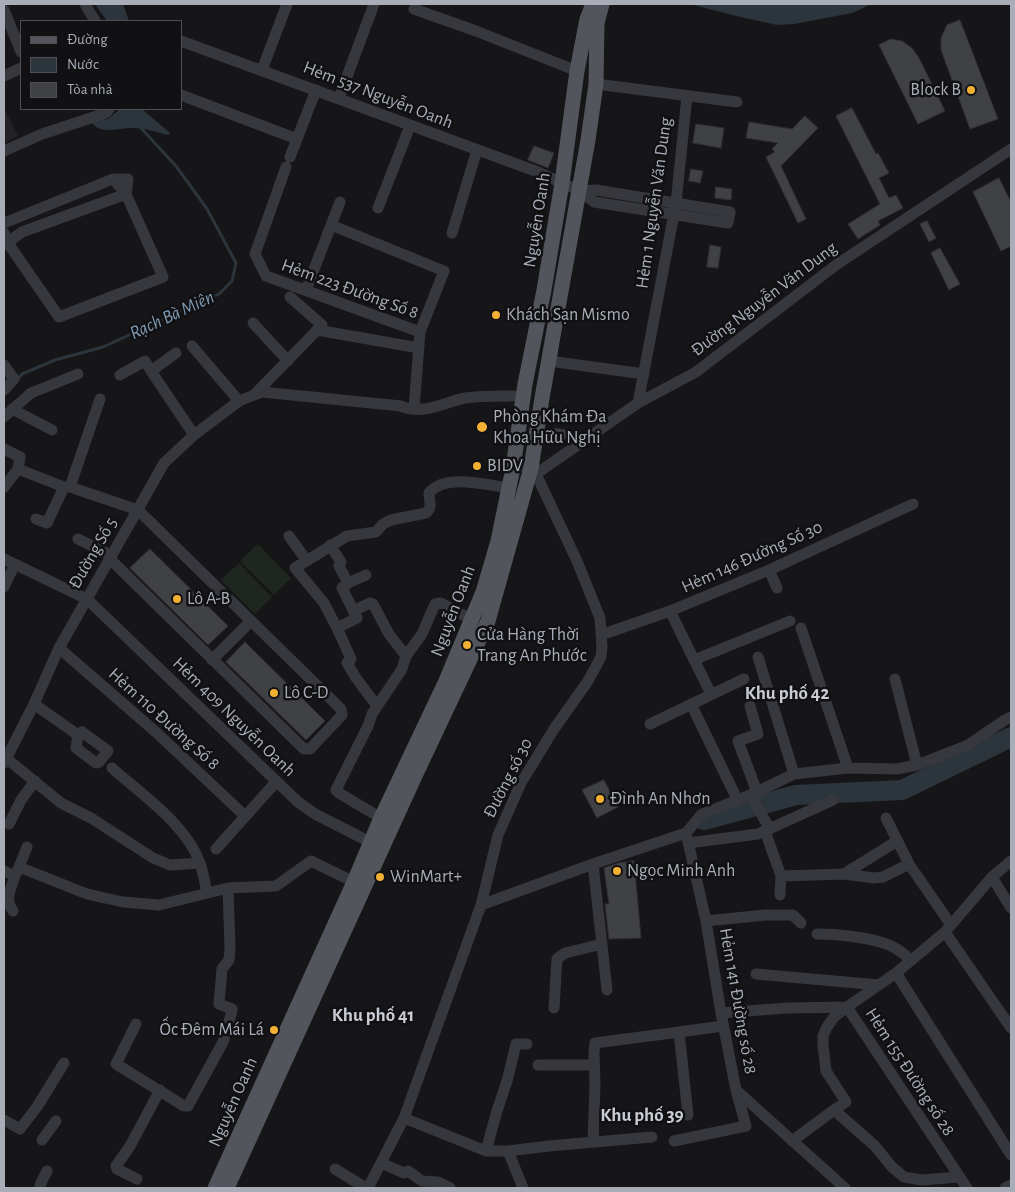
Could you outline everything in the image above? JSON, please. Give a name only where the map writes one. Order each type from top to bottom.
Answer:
[{"type":"main road","name":"Nguyễn Oanh","points":[[215,1188],[354,882],[380,818],[442,690],[484,592],[498,542],[514,465],[524,396],[562,183],[577,71],[587,19],[597,5]]},
{"type":"main road","name":"Nguyễn Oanh","points":[[227,1188],[411,784],[488,621],[534,471],[542,398],[580,191],[596,84],[597,5]]},
{"type":"main road","points":[[524,396],[542,398]]},
{"type":"street","points":[[85,4],[93,20]]},
{"type":"street","points":[[262,70],[287,4]]},
{"type":"street","points":[[339,98],[374,4]]},
{"type":"street","points":[[414,9],[577,71]]},
{"type":"street","points":[[4,10],[20,50]]},
{"type":"street","name":"Hẻm 537 Nguyễn Oanh","points":[[182,41],[538,172],[580,191]]},
{"type":"street","points":[[4,76],[20,68]]},
{"type":"street","points":[[596,84],[737,102]]},
{"type":"street","points":[[182,95],[297,139],[316,90]]},
{"type":"street","name":"Hẻm 1 Nguyễn Văn Dung","points":[[638,403],[675,208],[687,96]]},
{"type":"street","points":[[4,150],[42,134],[106,114],[108,110]]},
{"type":"street","points":[[378,208],[410,126]]},
{"type":"street","name":"Hẻm 223 Đường Số 8","points":[[297,139],[255,254],[259,266],[266,276],[420,332],[411,409]]},
{"type":"street","name":"Đường Nguyễn Văn Dung","points":[[534,471],[638,403],[696,372],[836,265],[946,191],[998,159],[1011,148]]},
{"type":"street","points":[[452,233],[477,150]]},
{"type":"street","points":[[4,223],[113,179],[128,180],[126,194],[163,277],[59,317],[5,240],[126,194]]},
{"type":"street","points":[[580,191],[596,190],[675,208]]},
{"type":"street","points":[[306,290],[340,202]]},
{"type":"street","points":[[331,225],[444,271],[420,332]]},
{"type":"street","points":[[290,297],[322,325],[317,330]]},
{"type":"street","points":[[253,323],[288,361]]},
{"type":"street","name":"Hẻm 223 Đường Số 8","points":[[317,330],[419,348]]},
{"type":"street","name":"Đường Số 5","points":[[5,761],[34,704],[59,648],[164,463],[194,435],[239,401],[254,394],[317,330]]},
{"type":"street","points":[[192,346],[239,401]]},
{"type":"street","points":[[151,371],[176,353]]},
{"type":"street","points":[[120,374],[145,361],[194,435]]},
{"type":"street","points":[[549,362],[644,374]]},
{"type":"street","points":[[4,365],[14,379],[4,390]]},
{"type":"street","points":[[52,430],[8,413],[31,393],[78,374]]},
{"type":"street","points":[[254,394],[260,399],[402,413],[411,409],[418,410],[466,398],[524,396]]},
{"type":"street","points":[[36,519],[47,523],[67,487],[100,399]]},
{"type":"street","points":[[4,449],[20,457],[18,469],[4,488]]},
{"type":"street","points":[[514,465],[534,471]]},
{"type":"street","points":[[18,469],[138,510],[341,709],[342,715],[310,749],[304,749],[212,660],[111,557],[78,539]]},
{"type":"street","name":"Đường số 30","points":[[367,1188],[404,1118],[481,905],[498,835],[521,783],[554,729],[588,681],[601,657],[600,618],[577,561],[534,471]]},
{"type":"street","points":[[377,706],[347,663],[351,659],[324,603],[295,569],[330,545],[347,536],[376,532],[383,524],[391,520],[426,513],[430,510],[431,505],[429,493],[443,483],[454,481],[509,488]]},
{"type":"street","name":"Hẻm 146 Đường Số 30","points":[[601,635],[670,611],[769,570],[914,504]]},
{"type":"street","points":[[289,536],[307,561]]},
{"type":"street","points":[[330,545],[341,562],[339,566],[348,583]]},
{"type":"street","name":"Hẻm 409 Nguyễn Oanh","points":[[4,559],[87,599],[298,802],[315,814],[370,842]]},
{"type":"street","points":[[4,587],[15,564]]},
{"type":"street","points":[[769,570],[777,588]]},
{"type":"street","points":[[337,628],[356,620],[342,588],[348,583],[366,576]]},
{"type":"street","points":[[353,611],[370,603],[373,604],[389,634],[406,656]]},
{"type":"street","points":[[380,818],[336,790],[377,706],[402,669],[406,656],[422,634],[435,604],[441,604],[472,620]]},
{"type":"street","points":[[670,611],[711,694]]},
{"type":"street","points":[[212,660],[251,621]]},
{"type":"street","points":[[694,660],[790,621]]},
{"type":"street","points":[[801,628],[848,768]]},
{"type":"street","name":"Hẻm 110 Đường Số 8","points":[[59,648],[157,733],[245,816]]},
{"type":"street","points":[[758,658],[794,774]]},
{"type":"street","points":[[650,724],[744,679]]},
{"type":"street","points":[[895,679],[916,765]]},
{"type":"street","points":[[34,704],[78,735]]},
{"type":"street","points":[[691,704],[738,800]]},
{"type":"street","points":[[750,706],[758,734],[738,741],[753,796],[767,830],[781,876],[780,895]]},
{"type":"street","points":[[687,838],[702,814],[753,796],[794,774],[848,768],[897,769],[916,765],[968,745],[1011,717]]},
{"type":"street","points":[[5,761],[61,803],[91,818],[153,858],[170,865],[200,863]]},
{"type":"street","points":[[112,768],[175,825],[189,842],[200,863],[207,893]]},
{"type":"street","points":[[9,824],[21,800],[34,781]]},
{"type":"street","points":[[216,849],[276,782]]},
{"type":"street","points":[[481,905],[593,864],[687,838],[758,834],[833,800]]},
{"type":"street","points":[[886,818],[909,864],[1011,1028]]},
{"type":"street","name":"Hẻm 141 Đường số 28","points":[[687,838],[706,921],[723,1026],[736,1090],[845,1188]]},
{"type":"street","points":[[844,874],[897,841]]},
{"type":"street","points":[[13,912],[7,900],[27,847]]},
{"type":"street","points":[[4,871],[17,872],[87,894],[123,902],[159,905],[228,888],[276,886],[311,861],[354,882]]},
{"type":"street","name":"Hẻm 155 Đường số 28","points":[[967,1188],[847,1007],[896,972],[948,928],[992,877],[1011,861]]},
{"type":"street","points":[[593,864],[607,990]]},
{"type":"street","points":[[781,876],[844,874],[874,878],[884,877],[909,864]]},
{"type":"street","points":[[992,877],[1011,908]]},
{"type":"street","points":[[136,1024],[116,1064],[184,1106],[188,1106],[223,1042],[232,1011],[232,1009],[218,1004],[222,969],[229,960],[228,888]]},
{"type":"street","points":[[706,921],[766,915],[792,916],[801,923]]},
{"type":"street","points":[[817,934],[879,942],[894,947],[911,960]]},
{"type":"street","points":[[554,1008],[557,959],[565,953],[602,944]]},
{"type":"street","points":[[896,972],[1011,1154]]},
{"type":"street","points":[[756,974],[879,985]]},
{"type":"street","points":[[721,1013],[787,1008],[847,1007]]},
{"type":"street","points":[[792,1141],[846,1102],[826,1071],[823,1045],[824,1036],[834,1017],[847,1007]]},
{"type":"street","points":[[593,1142],[595,1043],[723,1026]]},
{"type":"street","points":[[679,1032],[688,1115]]},
{"type":"street","points":[[486,1151],[516,1044],[526,1044]]},
{"type":"street","points":[[4,1120],[20,1129],[64,1063]]},
{"type":"street","points":[[538,1065],[594,1065]]},
{"type":"street","points":[[137,1179],[117,1169],[116,1166],[130,1146],[160,1090]]},
{"type":"street","points":[[674,1141],[746,1126],[736,1090]]},
{"type":"street","points":[[834,1110],[875,1146],[892,1167],[904,1177],[922,1180],[959,1177]]},
{"type":"street","points":[[404,1118],[486,1151],[508,1151],[652,1137]]},
{"type":"street","points":[[42,1140],[56,1121]]},
{"type":"street","points":[[508,1151],[523,1188]]},
{"type":"street","points":[[381,1163],[404,1174],[408,1171],[422,1181],[438,1182],[450,1188]]},
{"type":"street","points":[[335,1169],[367,1188]]},
{"type":"street","points":[[40,1188],[47,1171]]},
{"type":"street","points":[[1005,1188],[1011,1185]]},
{"type":"shaded area","points":[[4,108],[18,136],[4,143]]},
{"type":"shaded area","points":[[258,544],[291,578],[274,595],[240,561]]},
{"type":"shaded area","points":[[239,563],[272,597],[255,614],[221,580]]},
{"type":"water","points":[[95,4],[123,4],[129,20],[106,20]]},
{"type":"water","points":[[690,4],[872,4],[852,13],[794,24],[777,25]]},
{"type":"water","points":[[119,110],[143,110],[170,133],[168,135],[138,128],[105,130],[95,126],[92,122],[108,119]]},
{"type":"building","name":"Block B","points":[[960,20],[998,119],[970,129],[941,50],[941,38],[947,25]]},
{"type":"building","points":[[891,39],[902,41],[912,48],[919,58],[945,111],[918,124],[879,45]]},
{"type":"building","points":[[852,108],[876,154],[878,153],[889,173],[879,178],[889,198],[896,195],[903,208],[878,221],[880,225],[858,239],[848,224],[880,204],[836,116]]},
{"type":"building","points":[[805,116],[818,128],[781,166],[806,219],[798,223],[766,157],[775,152],[772,149],[778,143],[746,138],[749,122],[792,129]]},
{"type":"building","points":[[696,124],[724,128],[721,148],[693,143]]},
{"type":"building","points":[[534,146],[554,153],[548,168],[528,160]]},
{"type":"building","points":[[691,169],[703,171],[700,183],[689,181]]},
{"type":"building","points":[[999,178],[1011,202],[1011,246],[1001,251],[973,192]]},
{"type":"building","points":[[716,187],[732,189],[731,200],[715,198]]},
{"type":"building","points":[[927,221],[936,238],[929,242],[920,224]]},
{"type":"building","points":[[710,245],[721,247],[718,268],[707,267]]},
{"type":"building","points":[[940,248],[960,284],[949,290],[931,253]]},
{"type":"building","points":[[555,428],[571,431],[569,440],[554,437]]},
{"type":"building","name":"Lô A-B","points":[[150,549],[228,626],[208,645],[130,568]]},
{"type":"building","name":"Lô C-D","points":[[245,642],[325,721],[306,740],[226,662]]},
{"type":"building","name":"Đình An Nhơn","points":[[604,780],[618,807],[597,818],[582,790]]},
{"type":"building","points":[[634,861],[641,938],[609,939],[605,904],[609,904],[604,868],[618,863]]},
{"type":"waterway","name":"Rạch Bà Miên","points":[[18,379],[22,374],[55,360],[103,347],[219,294],[232,281],[236,263],[207,209],[176,166],[140,127]]},
{"type":"waterway","points":[[704,820],[796,795],[902,790],[1011,737]]},
{"type":"place","name":"Block B","points":[[971,90]]},
{"type":"place","name":"Khách Sạn Mismo","points":[[496,315]]},
{"type":"place","name":"Phòng Khám Đa Khoa Hữu Nghị","points":[[482,427]]},
{"type":"place","name":"BIDV","points":[[477,466]]},
{"type":"place","name":"Lô A-B","points":[[177,599]]},
{"type":"place","name":"Cửa Hàng Thời Trang An Phước","points":[[467,645]]},
{"type":"place","name":"Lô C-D","points":[[274,693]]},
{"type":"place","name":"Đình An Nhơn","points":[[600,799]]},
{"type":"place","name":"Ngọc Minh Anh","points":[[617,871]]},
{"type":"place","name":"WinMart+","points":[[380,877]]},
{"type":"place","name":"Ốc Đêm Mái Lá","points":[[274,1030]]},
{"type":"district","name":"Khu phố 42","points":[[787,693]]},
{"type":"district","name":"Khu phố 41","points":[[373,1015]]},
{"type":"district","name":"Khu phố 39","points":[[642,1115]]}]
